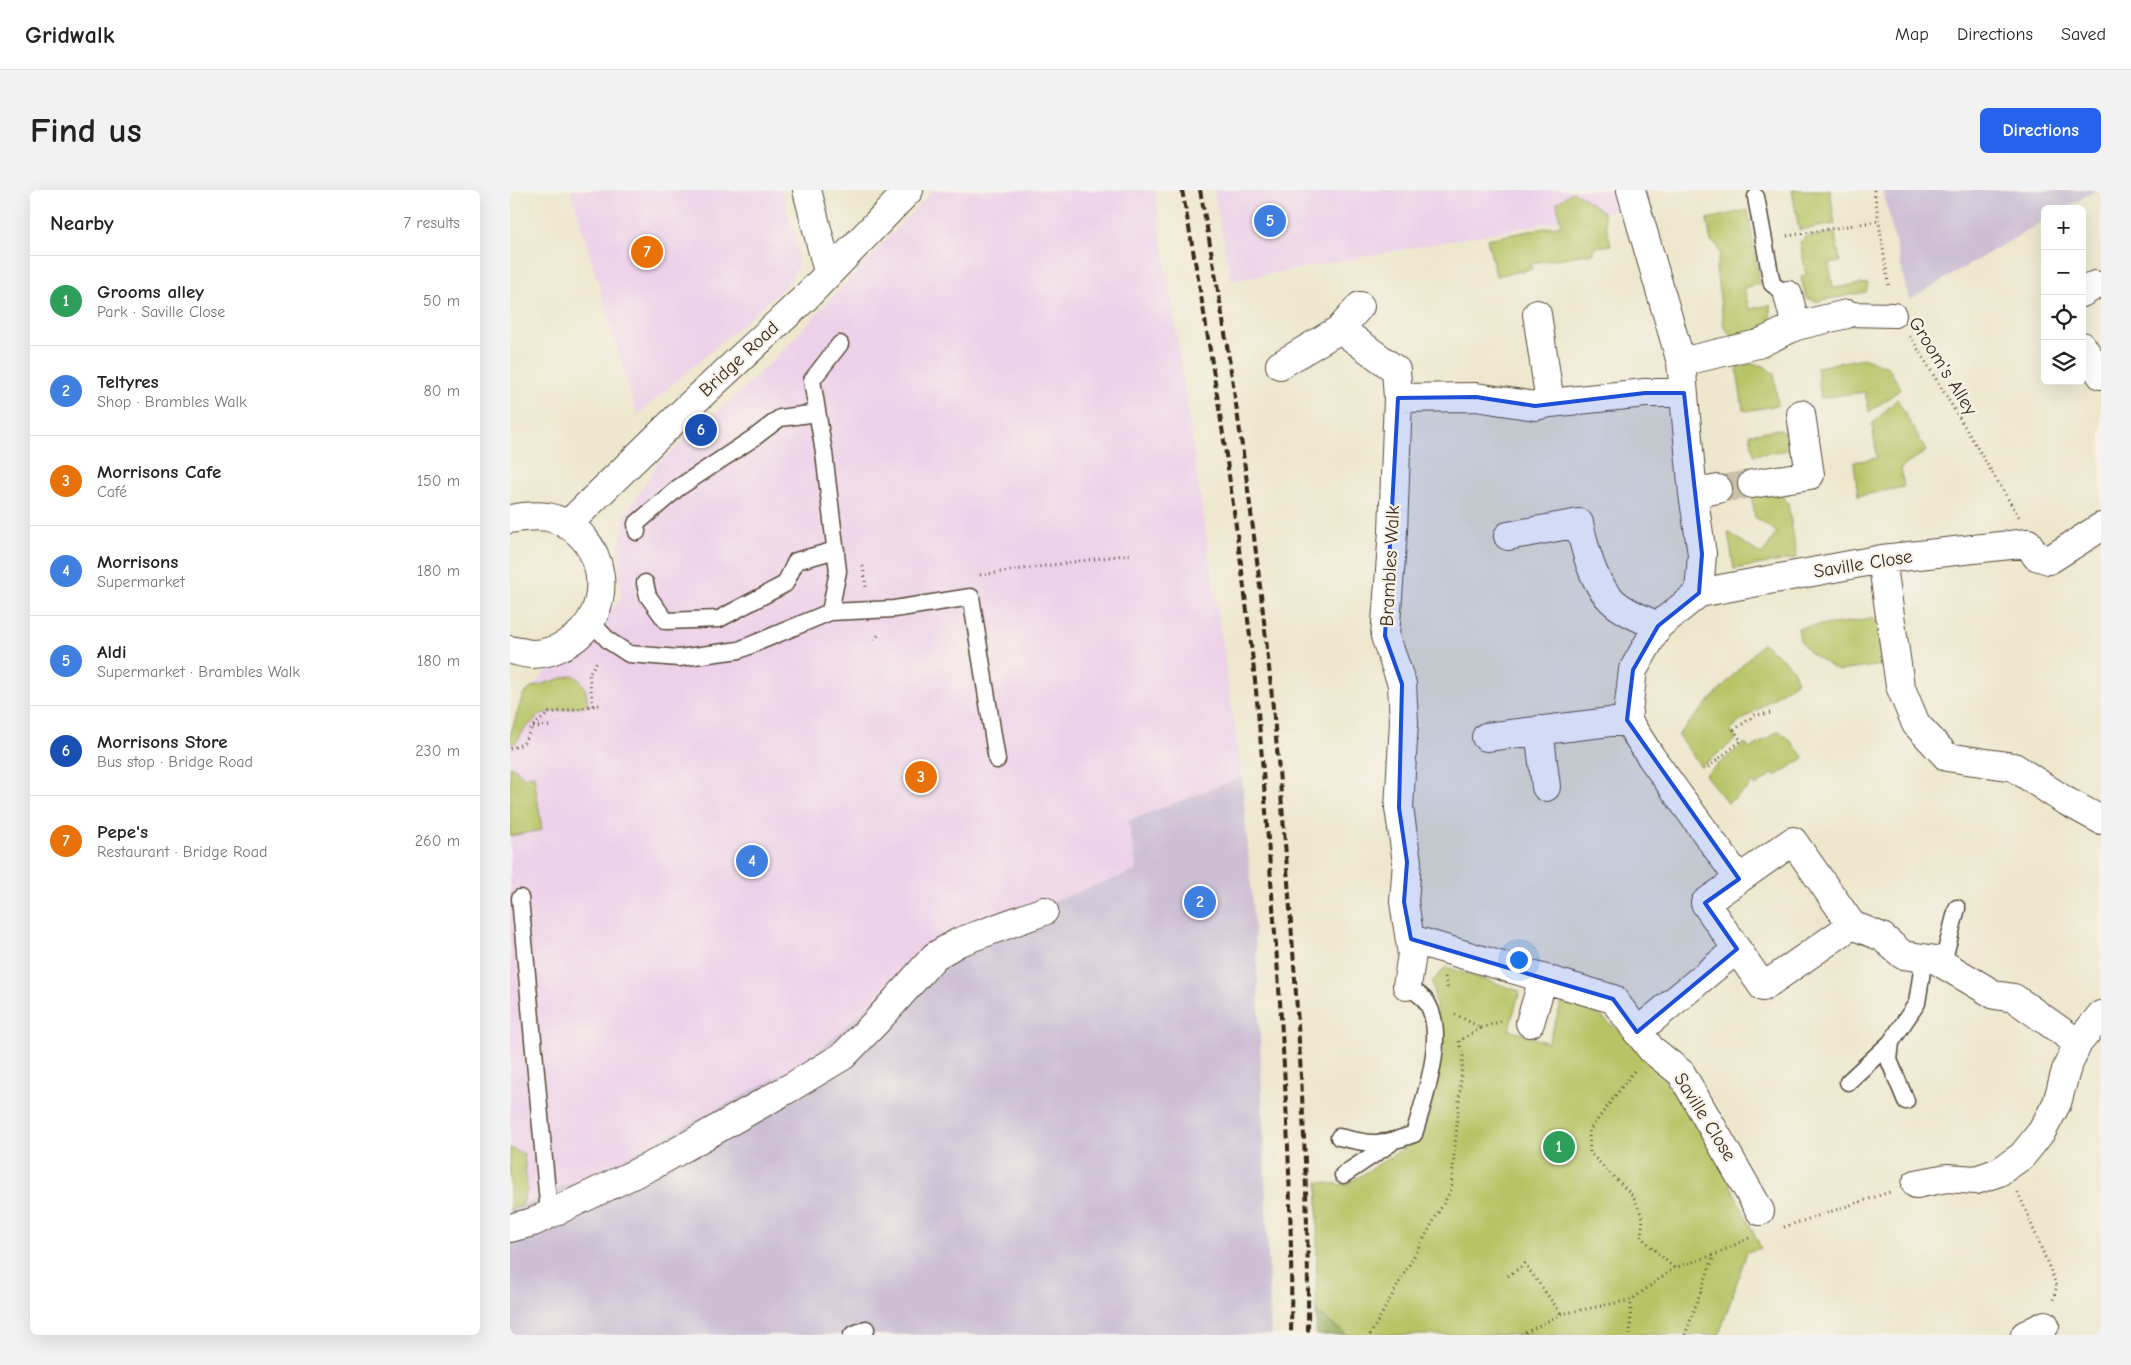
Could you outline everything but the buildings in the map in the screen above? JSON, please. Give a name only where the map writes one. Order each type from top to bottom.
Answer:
[{"type":"street","points":[[807,190],[828,272]]},
{"type":"street","name":"Bridge Road","points":[[567,525],[686,409],[805,298],[909,190]]},
{"type":"street","points":[[1631,190],[1680,362],[1684,393],[1706,492],[1699,593]]},
{"type":"street","points":[[1788,295],[1796,326]]},
{"type":"street","points":[[1280,365],[1340,329],[1360,306]]},
{"type":"street","points":[[1537,314],[1542,404]]},
{"type":"street","points":[[1680,362],[1758,344],[1796,326],[1847,314],[1894,314]]},
{"type":"street","name":"Brambles Walk","points":[[1340,329],[1396,370],[1398,398],[1393,530],[1385,636],[1402,684],[1404,722],[1399,808],[1407,862],[1404,902],[1412,954],[1407,986]]},
{"type":"street","points":[[2086,352],[2101,376]]},
{"type":"street","points":[[1398,398],[1476,397],[1542,404],[1645,393],[1684,393]]},
{"type":"street","points":[[1752,484],[1810,475],[1800,414]]},
{"type":"street","points":[[510,519],[530,516],[549,518],[567,525],[584,539],[596,558],[602,580],[600,602],[591,622],[576,639],[555,650],[533,654],[510,650]]},
{"type":"street","points":[[1508,536],[1579,523],[1599,586],[1621,608],[1658,626]]},
{"type":"street","points":[[2028,543],[2036,556],[2049,560],[2101,526]]},
{"type":"street","name":"Saville Close","points":[[1627,720],[1633,670],[1658,626],[1699,593],[1882,559],[2028,543]]},
{"type":"street","points":[[1882,559],[1900,686],[1916,724],[1947,757],[2014,767],[2064,800],[2101,820]]},
{"type":"street","points":[[1486,737],[1627,720],[1651,757],[1740,879]]},
{"type":"street","points":[[1539,730],[1546,787]]},
{"type":"street","points":[[1852,925],[1763,987],[1705,903],[1793,841],[1852,925],[1882,938],[1902,955],[1932,960],[1996,995],[2014,998],[2078,1043]]},
{"type":"street","points":[[510,1228],[533,1222],[656,1164],[843,1056],[935,956],[959,942],[1044,911]]},
{"type":"street","name":"Saville Close","points":[[1411,940],[1613,999],[1644,1040],[1681,1073],[1765,1225]]},
{"type":"street","points":[[1644,1040],[1736,949]]},
{"type":"street","points":[[1530,1024],[1543,979]]},
{"type":"street","points":[[1916,1184],[1947,1178],[1976,1180],[1998,1172],[2022,1156],[2042,1131],[2057,1103],[2066,1070],[2078,1043],[2101,1015]]},
{"type":"lane","points":[[1756,197],[1772,284],[1788,295]]},
{"type":"lane","points":[[830,612],[838,571],[812,380],[840,344]]},
{"type":"lane","points":[[637,532],[636,524],[678,488],[755,437],[780,418],[817,413]]},
{"type":"lane","points":[[645,583],[648,596],[666,621],[719,619],[785,584],[796,561],[836,550]]},
{"type":"lane","points":[[591,622],[609,641],[630,654],[679,658],[739,650],[830,612],[894,609],[971,597],[997,760]]},
{"type":"lane","points":[[520,898],[549,1214]]},
{"type":"lane","points":[[1848,1082],[1891,1042],[1917,1003],[1932,960],[1946,951],[1957,908]]},
{"type":"lane","points":[[1343,1175],[1393,1142],[1414,1134],[1434,1062],[1434,1021],[1425,1000],[1407,986]]},
{"type":"lane","points":[[1891,1042],[1889,1060],[1906,1101]]},
{"type":"lane","points":[[1339,1137],[1370,1144],[1393,1142]]},
{"type":"path","name":"Groom's Alley","points":[[1874,190],[1894,314],[1916,345],[2023,524],[2028,543]]},
{"type":"path","points":[[1764,240],[1878,221]]},
{"type":"path","points":[[974,576],[1131,554]]},
{"type":"path","points":[[861,557],[868,592]]},
{"type":"path","points":[[589,674],[594,706]]},
{"type":"path","points":[[510,749],[523,744],[532,727],[549,713],[600,705]]},
{"type":"path","points":[[1708,767],[1740,741],[1734,730],[1755,715],[1772,714]]},
{"type":"path","points":[[532,727],[551,726]]},
{"type":"path","points":[[1453,1013],[1481,1028],[1459,1041]]},
{"type":"path","points":[[1644,1040],[1589,1131],[1590,1153],[1633,1196],[1643,1218],[1641,1237],[1674,1268]]},
{"type":"path","points":[[2008,1166],[2057,1286],[2035,1330]]},
{"type":"path","points":[[1520,1335],[1560,1314],[1631,1300],[1674,1268],[1714,1255],[1765,1225],[1916,1184]]},
{"type":"path","points":[[1685,1335],[1714,1255]]},
{"type":"path","points":[[1508,1276],[1524,1264],[1560,1314]]},
{"type":"path","points":[[1630,1335],[1631,1300]]},
{"type":"highlighted area","points":[[1645,393],[1684,393],[1702,554],[1699,593],[1658,626],[1633,670],[1627,720],[1739,879],[1705,903],[1737,949],[1637,1032],[1613,999],[1411,939],[1404,902],[1407,862],[1399,808],[1402,684],[1385,636],[1398,398],[1476,397],[1535,406]]},
{"type":"shaded area","points":[[571,190],[782,190],[797,249],[798,266],[786,286],[637,415]]},
{"type":"shaded area","points":[[933,190],[1155,190],[1242,777],[1128,821],[1137,870],[983,927],[935,938],[874,1001],[808,1060],[614,1164],[510,1210],[510,735],[523,695],[621,599],[618,558],[625,515],[658,463],[738,394],[787,346]]},
{"type":"shaded area","points":[[1214,190],[1647,190],[1650,204],[1231,281]]},
{"type":"shaded area","points":[[1883,190],[2096,190],[2071,205],[2041,205],[2041,222],[1909,300]]},
{"type":"shaded area","points":[[1242,777],[1257,961],[1271,1335],[510,1335],[510,1210],[614,1164],[808,1060],[874,1001],[935,938],[983,927],[1137,870],[1128,821]]},
{"type":"green space","points":[[1792,190],[1830,190],[1835,224],[1799,230]]},
{"type":"green space","points":[[1572,192],[1580,195],[1603,212],[1611,245],[1594,247],[1594,253],[1531,263],[1532,269],[1496,276],[1487,239],[1561,225],[1557,203]]},
{"type":"green space","points":[[1748,210],[1760,284],[1744,288],[1749,309],[1770,305],[1771,320],[1769,328],[1734,337],[1724,328],[1716,268],[1720,256],[1717,244],[1711,242],[1707,219]]},
{"type":"green space","points":[[1835,233],[1840,262],[1829,264],[1833,288],[1868,283],[1866,292],[1817,301],[1806,298],[1801,277],[1806,275],[1800,242],[1805,237]]},
{"type":"green space","points":[[1863,358],[1888,367],[1901,389],[1869,412],[1865,392],[1821,398],[1817,367]]},
{"type":"green space","points":[[1752,364],[1764,366],[1774,374],[1778,405],[1747,411],[1743,409],[1737,371],[1738,367]]},
{"type":"green space","points":[[1897,399],[1926,451],[1901,468],[1904,487],[1858,496],[1854,462],[1877,458],[1872,424]]},
{"type":"green space","points":[[1778,429],[1794,439],[1795,449],[1754,455],[1750,434]]},
{"type":"green space","points":[[1775,490],[1782,493],[1788,504],[1797,558],[1734,569],[1728,532],[1762,555],[1777,532],[1755,517],[1751,494]]},
{"type":"green space","points":[[1876,618],[1883,665],[1838,671],[1809,652],[1800,640],[1798,628]]},
{"type":"green space","points":[[1763,643],[1789,665],[1796,676],[1796,682],[1730,730],[1736,739],[1701,767],[1678,735]]},
{"type":"green space","points":[[573,675],[583,684],[588,705],[541,714],[524,730],[516,743],[510,744],[510,735],[523,695],[532,687]]},
{"type":"green space","points":[[1779,731],[1789,739],[1804,758],[1775,776],[1772,774],[1756,786],[1752,782],[1747,789],[1728,803],[1705,775],[1745,743],[1750,749]]},
{"type":"green space","points":[[510,766],[516,769],[523,777],[534,775],[542,830],[510,836]]},
{"type":"green space","points":[[1446,967],[1520,991],[1509,1029],[1548,1043],[1562,1002],[1599,1015],[1628,1038],[1666,1076],[1718,1159],[1761,1248],[1747,1252],[1719,1335],[1347,1335],[1316,1312],[1318,1182],[1346,1185],[1423,1136],[1443,1051],[1432,982]]},
{"type":"green space","points":[[510,1148],[524,1154],[527,1189],[522,1205],[510,1210]]},
{"type":"green space","points":[[1316,1312],[1347,1335],[1316,1335]]},
{"type":"tunnel","points":[[1718,489],[1752,484]]},
{"type":"railway","points":[[1182,190],[1202,301],[1228,468],[1257,704],[1284,1067],[1291,1228],[1291,1335]]},
{"type":"railway","points":[[1200,190],[1216,278],[1243,453],[1255,542],[1274,718],[1289,896],[1300,1061],[1307,1225],[1308,1335]]},
{"type":"place","name":"Aldi","points":[[1270,221]]},
{"type":"place","name":"Pepe's","points":[[647,252]]},
{"type":"place","name":"Morrisons Store","points":[[701,430]]},
{"type":"place","name":"Morrisons Cafe","points":[[921,777]]},
{"type":"place","name":"Morrisons","points":[[752,861]]},
{"type":"place","name":"Teltyres","points":[[1200,902]]},
{"type":"place","name":"Grooms alley","points":[[1559,1147]]}]
